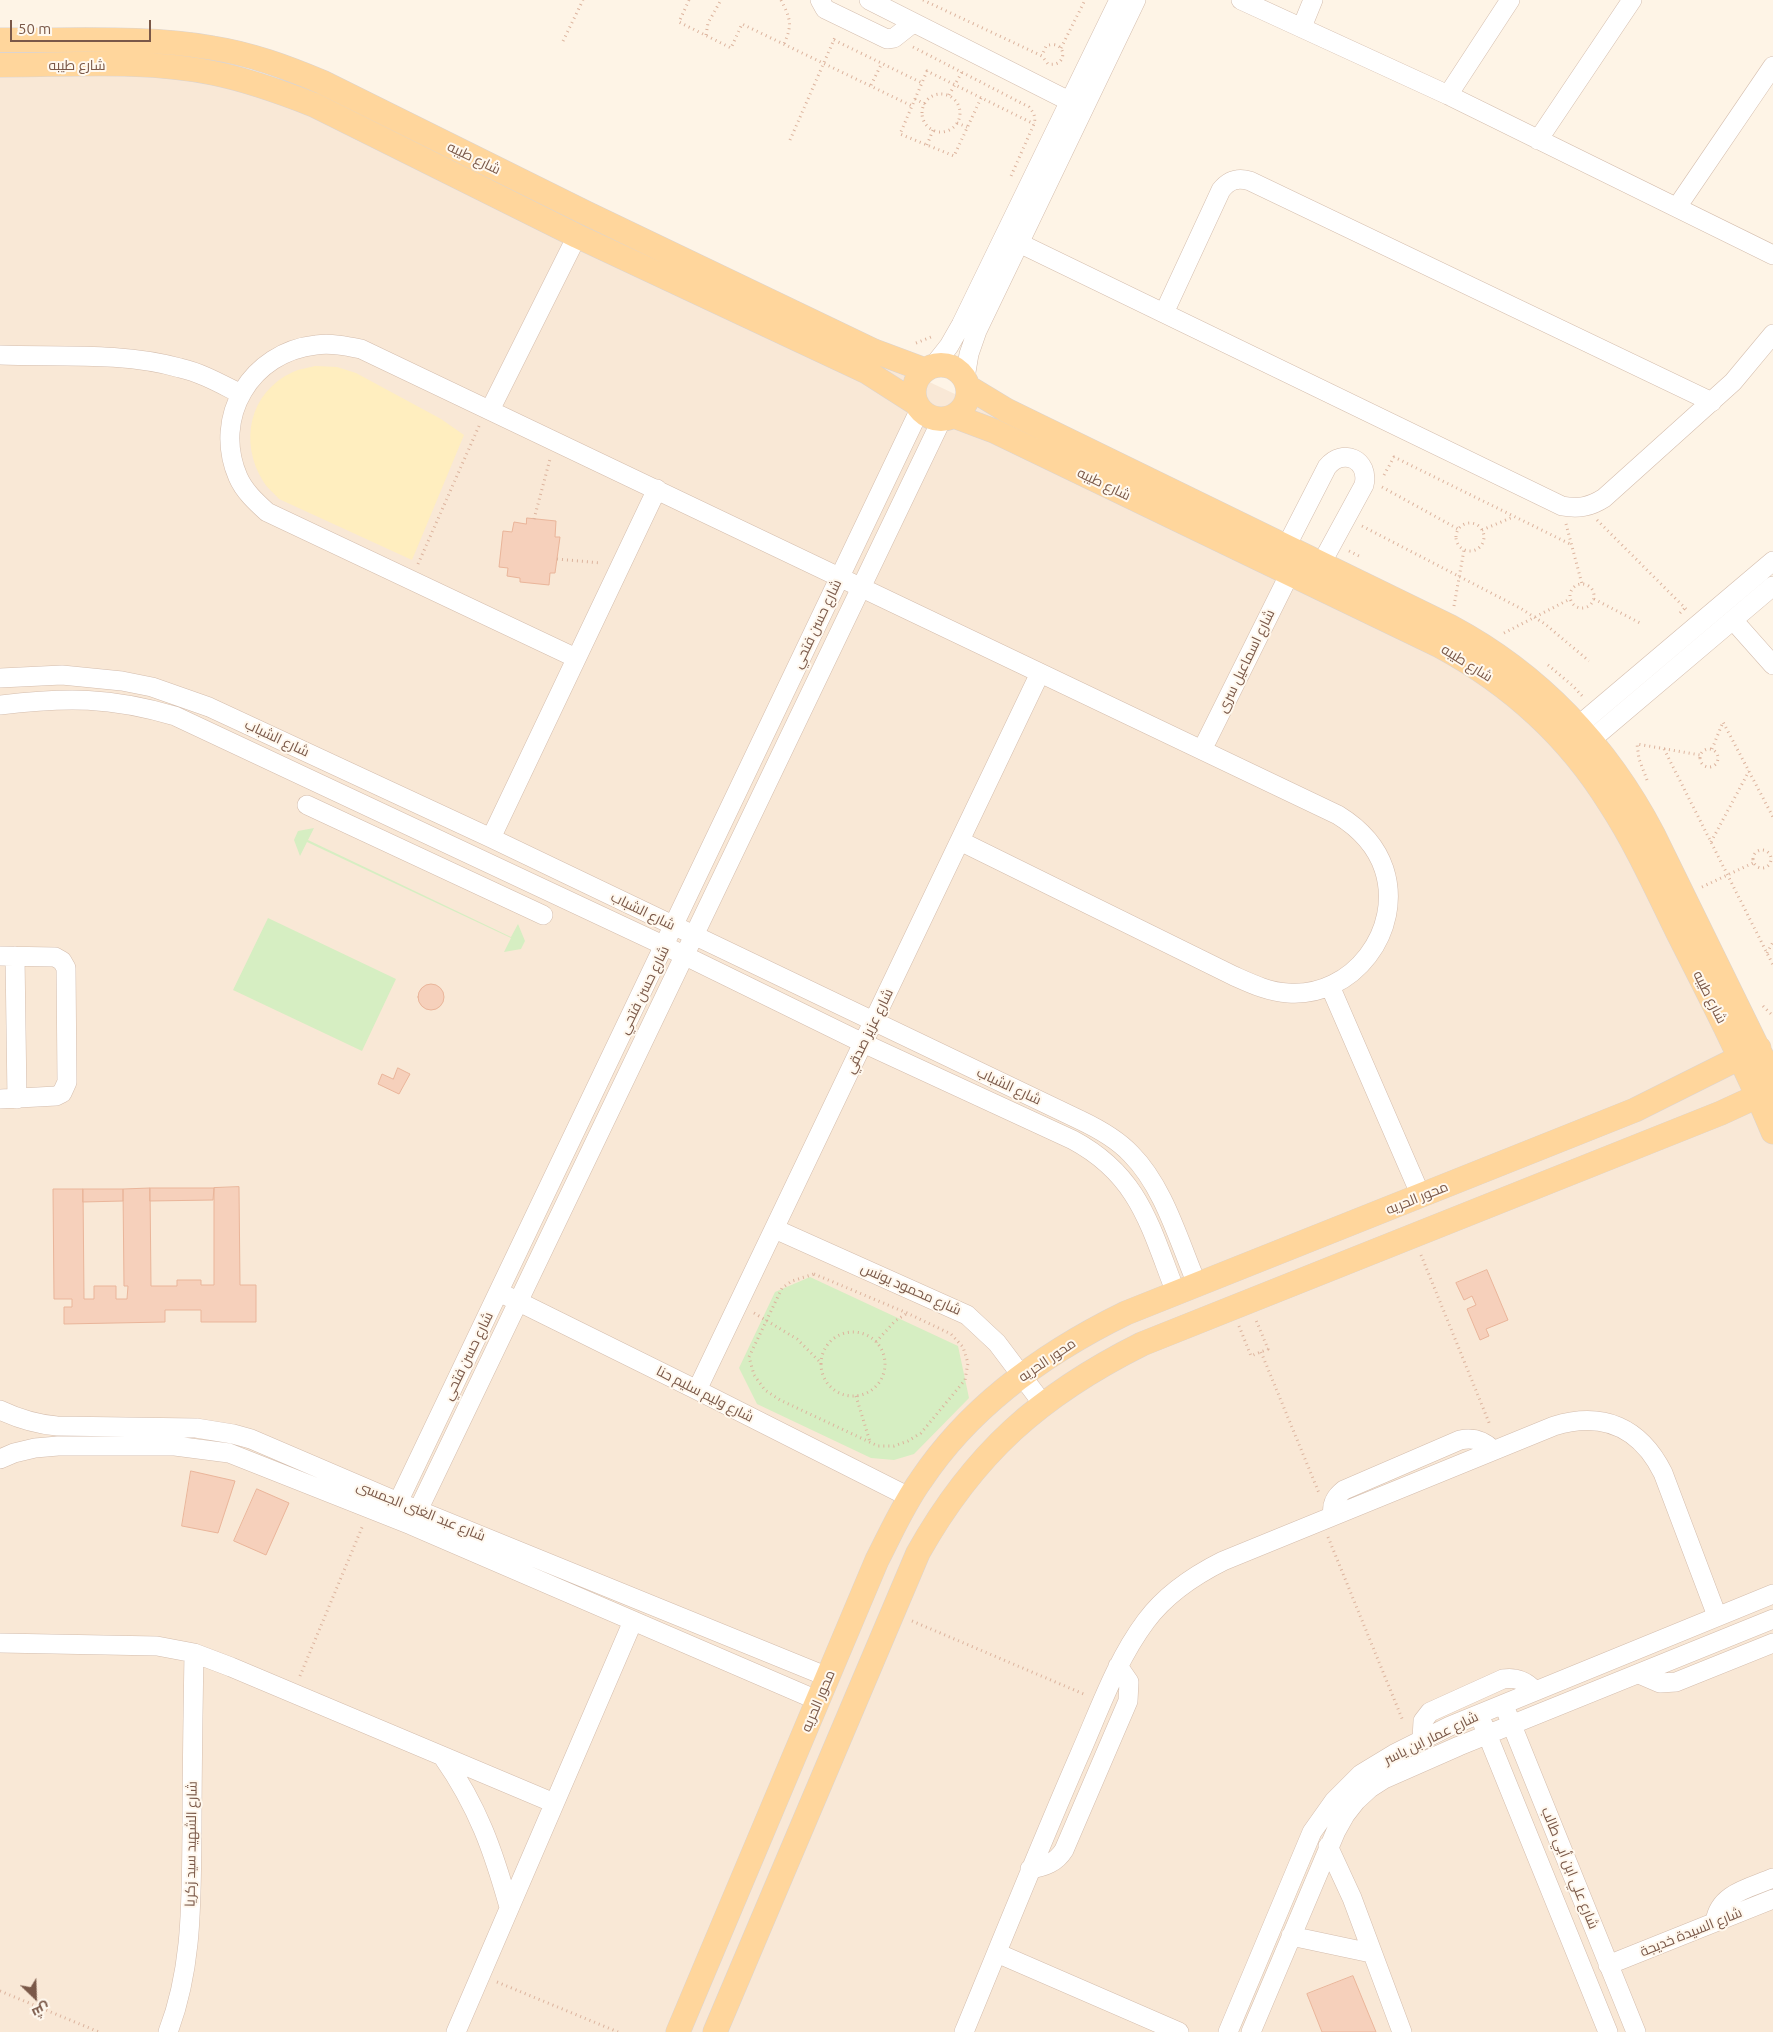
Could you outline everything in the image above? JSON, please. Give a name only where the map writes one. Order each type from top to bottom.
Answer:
[{"type":"main road","name":"شارع طيبه","points":[[0,40],[175,43],[231,52],[286,67],[322,82],[577,208],[874,351],[930,368]]},
{"type":"main road","name":"شارع طيبه","points":[[0,65],[139,65],[175,67],[211,72],[246,80],[280,91],[314,105],[577,236],[867,372],[918,407]]},
{"type":"main road","points":[[943,365],[952,367],[966,383],[966,404],[948,418],[926,415],[918,407],[914,391],[915,383],[930,368],[943,365]]},
{"type":"main road","name":"شارع طيبه","points":[[966,383],[1006,410],[1451,627],[1492,650],[1546,692],[1584,733],[1618,776],[1642,814],[1773,1079]]},
{"type":"main road","name":"شارع طيبه","points":[[948,418],[994,431],[1440,646],[1471,664],[1512,693],[1559,737],[1587,769],[1758,1049],[1773,1132]]},
{"type":"main road","name":"محور الحريه","points":[[678,2032],[877,1560],[909,1497],[934,1461],[982,1408],[1022,1375],[1052,1354],[1101,1326],[1187,1289],[1642,1107],[1758,1049]]},
{"type":"main road","points":[[715,2032],[918,1553],[954,1495],[992,1449],[1015,1426],[1043,1404],[1118,1356],[1168,1333],[1766,1093]]},
{"type":"street","points":[[820,0],[825,10],[884,38],[894,38],[913,23]]},
{"type":"street","points":[[869,0],[1069,101]]},
{"type":"street","points":[[930,368],[949,346],[961,325],[1119,0]]},
{"type":"street","points":[[966,383],[972,342],[1136,0]]},
{"type":"street","points":[[1241,0],[1448,95],[1773,255]]},
{"type":"street","points":[[1302,27],[1313,0]]},
{"type":"street","points":[[1448,95],[1510,0]]},
{"type":"street","points":[[1538,140],[1632,0]]},
{"type":"street","points":[[1677,207],[1773,67]]},
{"type":"street","points":[[1164,313],[1221,190],[1226,184],[1242,179],[1250,181],[1712,402]]},
{"type":"street","points":[[488,409],[577,236]]},
{"type":"street","points":[[1019,244],[1562,506],[1573,508],[1584,508],[1604,498],[1712,402],[1739,375],[1773,334]]},
{"type":"street","points":[[576,658],[267,512],[251,497],[238,478],[232,458],[229,436],[232,414],[241,394],[254,375],[272,360],[293,350],[315,344],[338,344],[361,349],[382,358],[1338,815],[1353,825],[1376,852],[1384,869],[1388,886],[1388,905],[1379,940],[1370,955],[1358,968],[1330,986],[1310,992],[1290,994],[1269,991],[1251,984],[960,841]]},
{"type":"street","points":[[0,355],[117,358],[150,361],[189,370],[241,394]]},
{"type":"street","name":"شارع حسن فتحي","points":[[395,1509],[665,946],[918,407]]},
{"type":"street","name":"شارع حسن فتحي","points":[[415,1518],[861,588],[948,418]]},
{"type":"street","points":[[1286,547],[1331,462],[1342,457],[1348,457],[1359,462],[1363,467],[1366,479],[1364,485],[1321,564]]},
{"type":"street","points":[[491,838],[656,489]]},
{"type":"street","points":[[1584,733],[1700,623],[1773,561]]},
{"type":"street","name":"شارع اسماعيل سرى","points":[[1202,750],[1290,573]]},
{"type":"street","points":[[1584,733],[1733,620],[1773,586]]},
{"type":"street","points":[[1733,620],[1773,665]]},
{"type":"street","name":"شارع عزيز صدقي","points":[[697,1390],[1040,673]]},
{"type":"street","name":"شارع الشباب","points":[[0,678],[31,675],[92,676],[122,681],[181,696],[209,707],[491,838],[1080,1120],[1116,1140],[1144,1168],[1155,1185],[1187,1289]]},
{"type":"street","points":[[0,678],[4,692],[0,705]]},
{"type":"street","name":"شارع الشباب","points":[[0,705],[59,699],[89,699],[118,702],[175,716],[665,946],[863,1043],[1073,1140],[1102,1158],[1127,1183],[1187,1289]]},
{"type":"street","points":[[307,805],[543,915]]},
{"type":"street","points":[[8,956],[55,957],[62,961],[66,968],[68,1082],[66,1088],[56,1096],[8,1099],[8,956]]},
{"type":"street","points":[[1330,986],[1421,1196]]},
{"type":"street","name":"شارع محمود يونس","points":[[775,1229],[967,1315],[997,1343],[1043,1404]]},
{"type":"street","name":"شارع وليم سليم حنا","points":[[499,1293],[909,1497]]},
{"type":"street","name":"شارع عبد الغنى الجمسى","points":[[0,1410],[35,1424],[196,1428],[251,1439],[633,1621],[819,1700]]},
{"type":"street","points":[[964,2032],[1030,1869],[1118,1666],[1146,1621],[1180,1586],[1201,1572],[1223,1561],[1554,1426],[1572,1420],[1591,1419],[1610,1423],[1627,1430],[1642,1442],[1654,1456],[1663,1473],[1717,1616]]},
{"type":"street","name":"شارع عبد الغنى الجمسى","points":[[0,1459],[14,1453],[35,1448],[58,1446],[194,1447],[246,1458],[370,1508],[395,1509]]},
{"type":"street","name":"شارع عبد الغنى الجمسى","points":[[415,1518],[828,1677]]},
{"type":"street","name":"شارع عمار ابن ياسر","points":[[1228,2032],[1312,1832],[1322,1816],[1361,1774],[1417,1742],[1478,1714],[1773,1594]]},
{"type":"street","name":"شارع عمار ابن ياسر","points":[[1251,2032],[1328,1846],[1345,1815],[1370,1788],[1403,1770],[1512,1724],[1773,1619]]},
{"type":"street","points":[[456,2032],[633,1621]]},
{"type":"street","points":[[0,1643],[139,1645],[176,1648],[194,1653],[554,1803]]},
{"type":"street","points":[[1639,1674],[1660,1683],[1676,1682],[1773,1643]]},
{"type":"street","name":"شارع الشهيد سيد زكريا","points":[[168,2032],[178,2004],[184,1978],[190,1925],[194,1653]]},
{"type":"street","points":[[1030,1869],[1046,1866],[1054,1862],[1064,1850],[1128,1700],[1129,1682],[1118,1666]]},
{"type":"street","points":[[1417,1742],[1423,1721],[1430,1712],[1503,1679],[1510,1678],[1524,1681],[1534,1691]]},
{"type":"street","name":"شارع علي ابن أبي طالب","points":[[1503,1704],[1636,2032]]},
{"type":"street","name":"شارع علي ابن أبي طالب","points":[[1478,1714],[1608,2032]]},
{"type":"street","points":[[443,1757],[462,1784],[477,1812],[490,1843],[509,1908]]},
{"type":"street","points":[[1328,1846],[1352,1898],[1402,2032]]},
{"type":"street","points":[[1714,1922],[1717,1912],[1726,1898],[1773,1878]]},
{"type":"street","name":"شارع السيدة خديجة","points":[[1608,1965],[1773,1899]]},
{"type":"street","points":[[1291,1936],[1371,1953]]},
{"type":"street","points":[[997,1953],[1179,2032]]},
{"type":"path","points":[[563,41],[583,0]]},
{"type":"path","points":[[689,0],[678,22],[732,48],[742,24],[912,106]]},
{"type":"path","points":[[706,35],[708,23],[721,0]]},
{"type":"path","points":[[781,0],[790,20],[789,33],[784,44]]},
{"type":"path","points":[[923,0],[1042,56],[1044,61],[1054,65],[1062,59],[1061,48],[1085,0]]},
{"type":"path","points":[[790,140],[843,18]]},
{"type":"path","points":[[894,38],[1029,107],[1035,118],[1034,124],[1010,177]]},
{"type":"path","points":[[834,40],[922,83]]},
{"type":"path","points":[[1042,56],[1046,46],[1056,45],[1061,48]]},
{"type":"path","points":[[949,95],[972,53]]},
{"type":"path","points":[[871,86],[882,63]]},
{"type":"path","points":[[981,98],[954,156],[900,134],[927,72],[955,85],[1034,124]]},
{"type":"path","points":[[935,95],[949,95],[956,100],[959,107],[960,115],[957,123],[946,130],[933,130],[923,119],[922,111],[924,104],[935,95]]},
{"type":"path","points":[[915,99],[924,104]]},
{"type":"path","points":[[957,123],[968,127]]},
{"type":"path","points":[[927,145],[933,130]]},
{"type":"path","points":[[912,344],[926,340],[938,332]]},
{"type":"path","points":[[411,581],[488,409]]},
{"type":"path","points":[[534,519],[555,440]]},
{"type":"path","points":[[1383,478],[1394,457],[1572,545]]},
{"type":"path","points":[[1379,485],[1458,529]]},
{"type":"path","points":[[1562,506],[1582,584]]},
{"type":"path","points":[[1584,508],[1700,623]]},
{"type":"path","points":[[1482,530],[1514,517]]},
{"type":"path","points":[[1346,518],[1534,616],[1568,641],[1589,661]]},
{"type":"path","points":[[1474,524],[1482,530],[1484,536],[1480,547],[1469,552],[1464,550],[1456,540],[1458,529],[1463,525],[1474,524]]},
{"type":"path","points":[[1454,607],[1464,550]]},
{"type":"path","points":[[557,559],[595,562]]},
{"type":"path","points":[[1582,584],[1592,588],[1594,599],[1588,607],[1582,609],[1572,604],[1570,599],[1572,589],[1582,584]]},
{"type":"path","points":[[1504,633],[1570,599]]},
{"type":"path","points":[[1594,599],[1640,623]]},
{"type":"path","points":[[1678,615],[1685,608]]},
{"type":"path","points":[[1581,701],[1591,697]]},
{"type":"path","points":[[1712,749],[1723,722],[1773,817]]},
{"type":"path","points":[[1637,744],[1700,755]]},
{"type":"path","points":[[1664,749],[1773,965]]},
{"type":"path","points":[[1700,755],[1707,749],[1712,749]]},
{"type":"path","points":[[1700,755],[1700,760],[1704,766],[1711,767],[1716,765],[1718,756],[1712,749]]},
{"type":"path","points":[[1711,842],[1749,771]]},
{"type":"path","points":[[1760,850],[1771,854],[1770,863],[1764,868],[1753,863],[1753,855],[1760,850]]},
{"type":"path","points":[[1702,887],[1753,863]]},
{"type":"path","points":[[1767,953],[1773,942]]},
{"type":"path","points":[[1413,1236],[1497,1449]]},
{"type":"path","points":[[814,1274],[907,1313],[951,1334],[963,1347],[968,1363],[965,1380],[922,1433],[908,1441],[894,1446],[878,1446],[780,1400],[764,1390],[754,1375],[750,1357],[766,1320],[782,1288],[798,1278],[814,1274]]},
{"type":"path","points":[[876,1342],[890,1326],[907,1313],[935,1300]]},
{"type":"path","points":[[739,1304],[797,1339],[821,1363]]},
{"type":"path","points":[[1240,1304],[1268,1349],[1252,1356],[1240,1304]]},
{"type":"path","points":[[859,1333],[876,1342],[884,1356],[883,1374],[872,1389],[856,1396],[847,1395],[831,1387],[822,1372],[821,1363],[827,1346],[841,1335],[859,1333]]},
{"type":"path","points":[[1261,1352],[1417,1742]]},
{"type":"path","points":[[856,1396],[870,1442]]},
{"type":"path","points":[[293,1693],[370,1508]]},
{"type":"path","points":[[892,1613],[1102,1702]]},
{"type":"path","points":[[480,1975],[618,2032]]},
{"type":"path","points":[[0,1991],[99,2032]]},
{"type":"shaded area","points":[[0,56],[232,62],[464,164],[1243,529],[1529,688],[1625,803],[1773,1123],[1773,2032],[0,2032]]},
{"type":"green space","points":[[314,828],[308,840],[511,937],[518,924],[525,941],[521,949],[504,952],[511,938],[307,842],[300,856],[294,840],[298,831]]},
{"type":"green space","points":[[268,918],[396,979],[362,1051],[233,990]]},
{"type":"green space","points":[[810,1277],[958,1346],[969,1398],[914,1454],[894,1460],[871,1458],[757,1404],[739,1368],[775,1292]]},
{"type":"sand","points":[[315,366],[337,367],[356,373],[441,419],[464,435],[412,560],[279,499],[263,481],[251,450],[250,435],[252,419],[258,405],[266,392],[278,381],[295,371]]},
{"type":"building","points":[[527,518],[556,521],[555,537],[560,537],[555,573],[550,573],[549,585],[520,582],[520,578],[507,576],[508,568],[499,567],[503,531],[512,532],[514,522],[526,524]]},
{"type":"building","points":[[431,984],[440,988],[444,997],[440,1006],[431,1010],[422,1006],[418,997],[422,988]]},
{"type":"building","points":[[398,1068],[410,1074],[399,1094],[378,1084],[382,1074],[393,1079]]},
{"type":"building","points":[[239,1187],[240,1285],[256,1285],[256,1322],[201,1322],[201,1310],[165,1310],[165,1322],[64,1324],[64,1307],[72,1307],[72,1299],[54,1299],[53,1189],[83,1189],[84,1299],[94,1299],[94,1286],[116,1286],[116,1299],[127,1299],[128,1286],[124,1286],[123,1189],[150,1188],[151,1286],[177,1286],[177,1280],[201,1280],[201,1285],[214,1285],[214,1188]]},
{"type":"building","points":[[150,1188],[214,1188],[213,1200],[150,1201]]},
{"type":"building","points":[[83,1189],[123,1189],[123,1201],[83,1202]]},
{"type":"building","points":[[1487,1270],[1508,1320],[1486,1329],[1489,1336],[1480,1340],[1467,1309],[1476,1305],[1472,1296],[1464,1300],[1456,1283]]},
{"type":"building","points":[[191,1471],[235,1481],[218,1533],[182,1526]]},
{"type":"building","points":[[257,1489],[289,1503],[266,1555],[234,1541]]},
{"type":"building","points":[[1353,1976],[1376,2032],[1322,2032],[1307,1994]]}]
